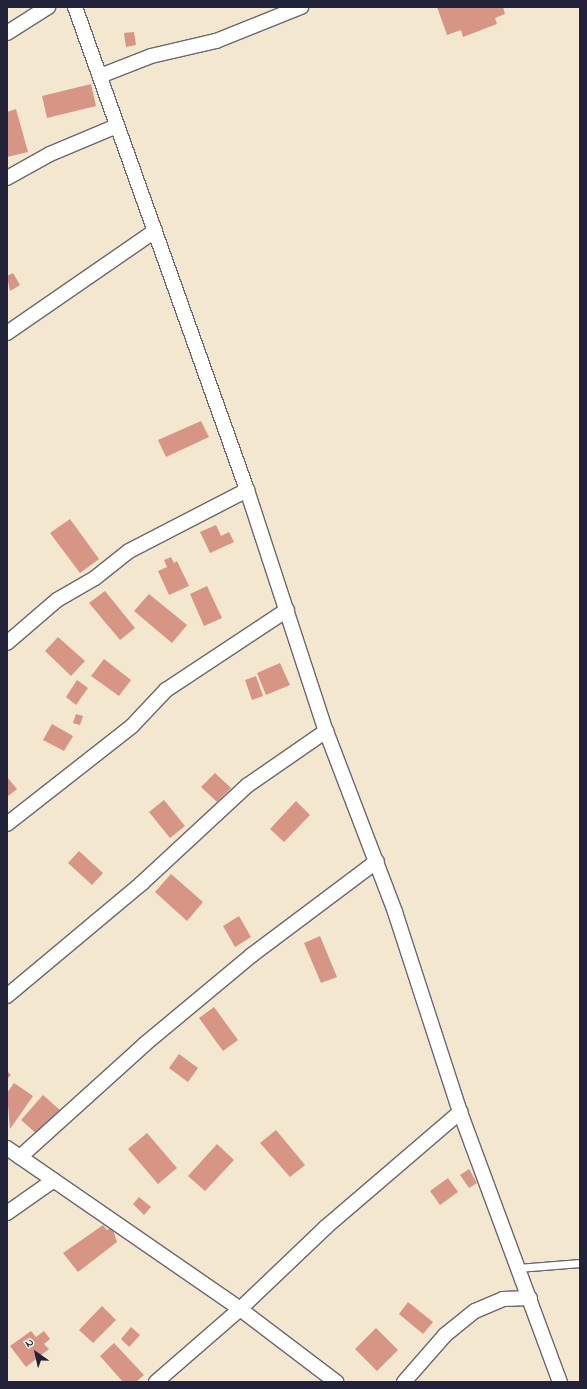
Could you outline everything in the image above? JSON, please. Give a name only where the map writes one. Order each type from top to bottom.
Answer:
[{"type":"street","points":[[7,33],[48,7]]},
{"type":"street","points":[[75,7],[247,490],[326,732],[377,861],[460,1112],[560,1382]]},
{"type":"street","points":[[100,76],[151,56],[216,41],[300,7]]},
{"type":"street","points":[[7,178],[50,154],[117,126]]},
{"type":"street","points":[[7,333],[155,231]]},
{"type":"street","points":[[7,643],[57,600],[95,578],[129,551],[247,490]]},
{"type":"street","points":[[7,824],[132,726],[166,690],[287,610]]},
{"type":"street","points":[[7,996],[142,883],[248,785],[326,732]]},
{"type":"street","points":[[20,1157],[145,1044],[252,955],[377,861]]},
{"type":"street","points":[[156,1382],[240,1309],[326,1227],[460,1112]]},
{"type":"street","points":[[7,1148],[240,1309],[336,1382]]},
{"type":"street","points":[[7,1213],[54,1180]]},
{"type":"street","points":[[404,1382],[445,1335],[475,1311],[503,1299],[530,1298]]},
{"type":"lane","points":[[518,1268],[580,1263]]},
{"type":"building","points":[[437,7],[503,7],[505,14],[495,18],[497,24],[463,37],[461,30],[447,35]]},
{"type":"building","points":[[134,32],[136,45],[126,47],[124,33]]},
{"type":"building","points":[[91,84],[96,106],[47,118],[42,96]]},
{"type":"building","points":[[16,109],[28,152],[7,157],[7,112]]},
{"type":"building","points":[[13,273],[20,285],[10,291],[7,276]]},
{"type":"building","points":[[201,421],[209,437],[166,457],[158,440]]},
{"type":"building","points":[[70,519],[99,559],[80,573],[50,533]]},
{"type":"building","points":[[216,525],[221,536],[229,532],[234,542],[210,553],[200,532]]},
{"type":"building","points":[[171,557],[174,563],[177,561],[189,586],[169,595],[158,571],[167,567],[164,560]]},
{"type":"building","points":[[207,586],[222,618],[204,626],[190,594]]},
{"type":"building","points":[[105,591],[135,628],[120,640],[89,603]]},
{"type":"building","points":[[149,594],[187,625],[172,643],[134,611]]},
{"type":"building","points":[[58,637],[85,661],[71,676],[45,651]]},
{"type":"building","points":[[104,659],[131,680],[119,696],[91,676]]},
{"type":"building","points":[[280,663],[290,685],[266,695],[257,673]]},
{"type":"building","points":[[256,676],[263,696],[252,700],[245,680]]},
{"type":"building","points":[[77,680],[88,688],[76,705],[66,697]]},
{"type":"building","points":[[76,714],[83,716],[80,725],[73,723]]},
{"type":"building","points":[[52,724],[73,736],[64,751],[43,740]]},
{"type":"building","points":[[215,773],[231,788],[217,802],[201,787]]},
{"type":"building","points":[[7,777],[17,789],[7,797]]},
{"type":"building","points":[[164,800],[185,826],[170,838],[149,812]]},
{"type":"building","points":[[296,801],[310,815],[284,842],[270,829]]},
{"type":"building","points":[[79,851],[103,873],[92,885],[68,863]]},
{"type":"building","points":[[171,874],[203,902],[187,921],[155,892]]},
{"type":"building","points":[[239,916],[251,937],[235,947],[223,926]]},
{"type":"building","points":[[320,936],[337,977],[321,983],[304,943]]},
{"type":"building","points":[[214,1007],[238,1040],[223,1051],[199,1018]]},
{"type":"building","points":[[179,1054],[198,1068],[188,1082],[169,1068]]},
{"type":"building","points":[[7,1071],[11,1075],[7,1079]]},
{"type":"building","points":[[14,1083],[33,1096],[10,1129],[7,1093]]},
{"type":"building","points":[[43,1095],[60,1110],[38,1135],[21,1120]]},
{"type":"building","points":[[276,1130],[305,1165],[290,1177],[260,1143]]},
{"type":"building","points":[[147,1133],[177,1168],[158,1184],[128,1149]]},
{"type":"building","points":[[217,1144],[234,1160],[205,1191],[188,1176]]},
{"type":"building","points":[[469,1169],[477,1183],[469,1188],[460,1175]]},
{"type":"building","points":[[448,1178],[458,1192],[440,1205],[430,1191]]},
{"type":"building","points":[[139,1197],[151,1207],[144,1215],[133,1204]]},
{"type":"building","points":[[103,1225],[107,1230],[112,1227],[117,1242],[78,1272],[63,1253]]},
{"type":"building","points":[[408,1302],[433,1322],[423,1334],[399,1314]]},
{"type":"building","points":[[102,1306],[116,1320],[93,1343],[79,1330]]},
{"type":"building","points":[[131,1327],[140,1335],[129,1347],[121,1339]]},
{"type":"building","points":[[376,1328],[398,1350],[377,1371],[355,1349]]},
{"type":"building","points":[[31,1331],[36,1337],[44,1331],[50,1339],[44,1344],[49,1349],[26,1367],[10,1346]]},
{"type":"building","points":[[114,1343],[144,1375],[136,1382],[123,1382],[100,1356]]}]
